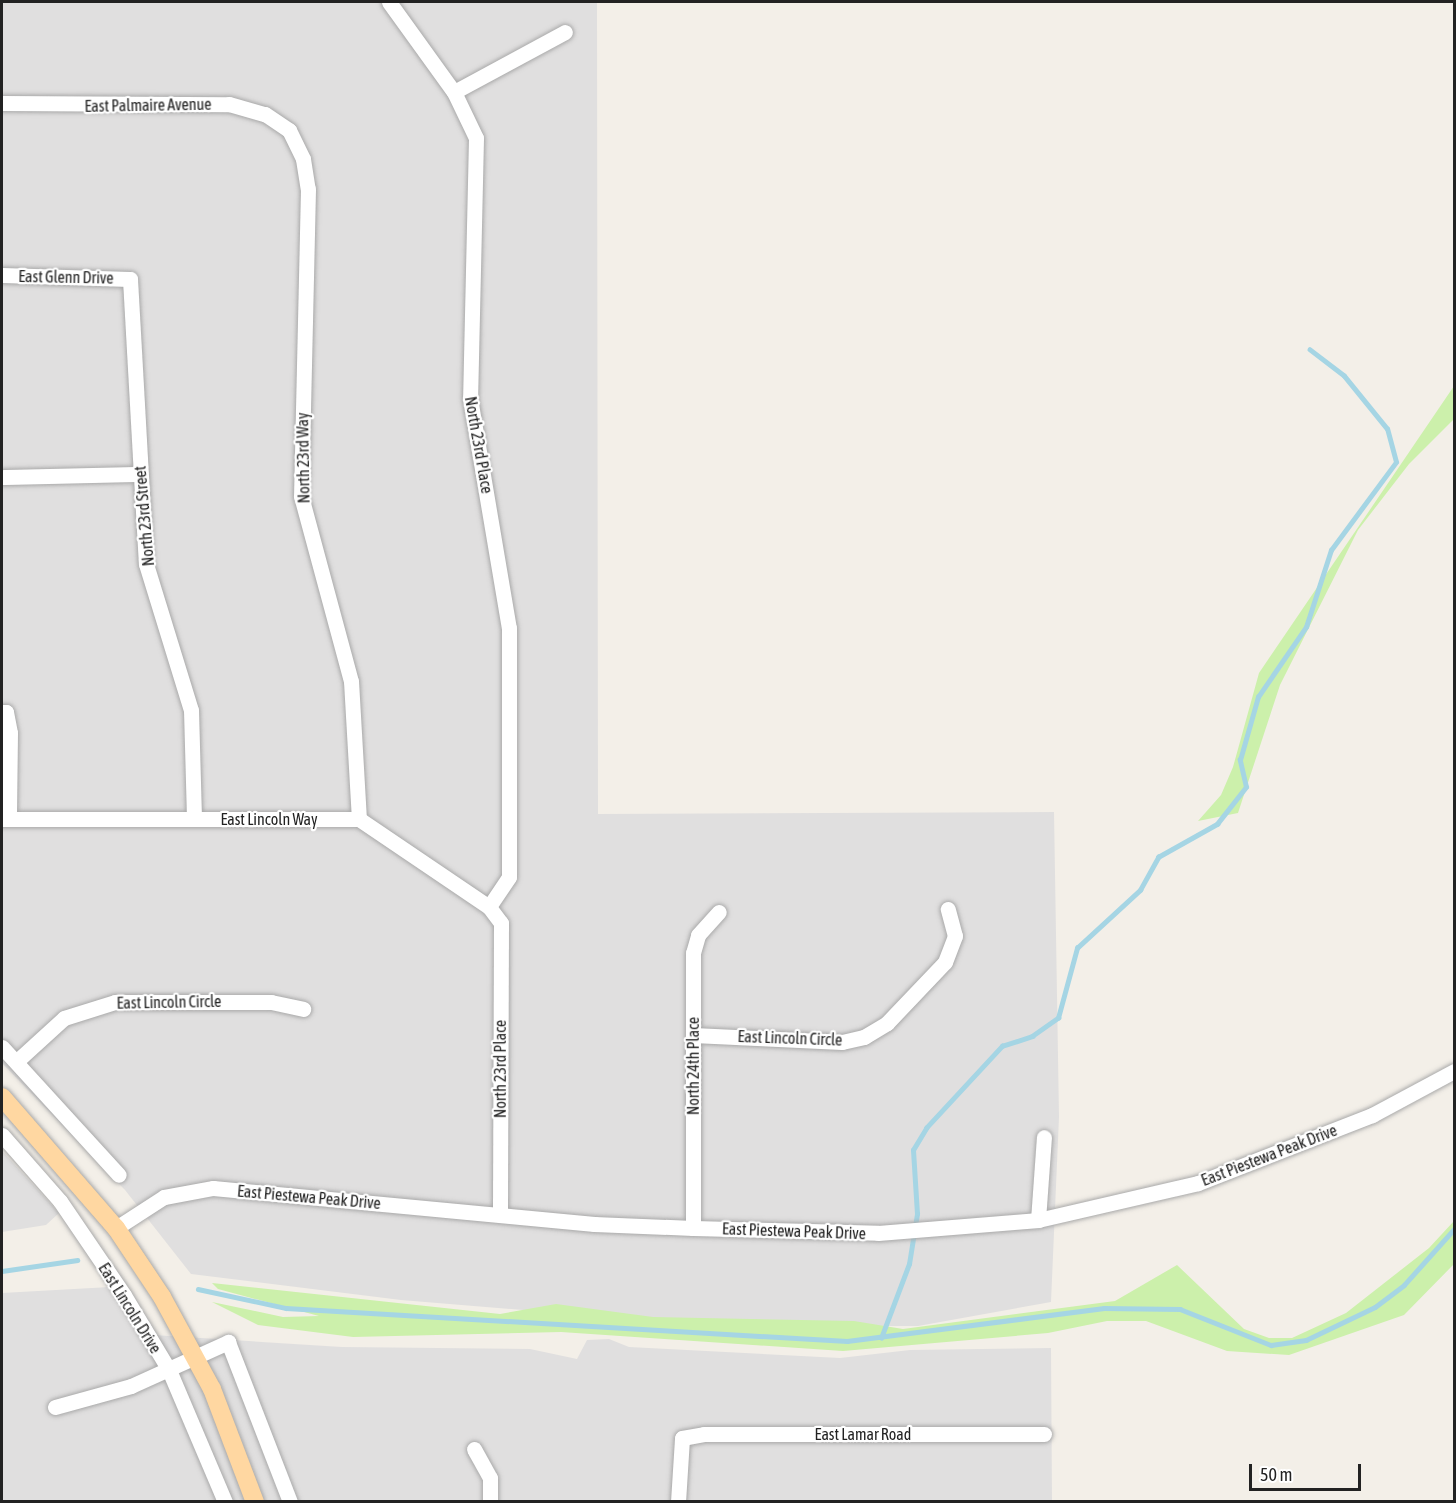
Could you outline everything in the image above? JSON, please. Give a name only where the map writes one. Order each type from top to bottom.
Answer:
[{"type":"main road","name":"East Lincoln Drive","points":[[2,1097],[116,1228],[195,1355],[255,1502]]},
{"type":"street","name":"North 23rd Place","points":[[389,2],[454,92],[476,138],[470,398],[509,628],[509,877],[489,907],[501,923],[500,1215]]},
{"type":"street","points":[[454,92],[565,32]]},
{"type":"street","name":"East Palmaire Avenue","points":[[2,103],[229,104],[265,114],[289,130]]},
{"type":"street","name":"North 23rd Way","points":[[289,130],[303,159],[308,189],[301,496],[351,681],[359,819]]},
{"type":"street","name":"East Glenn Drive","points":[[2,275],[130,279]]},
{"type":"street","name":"North 23rd Street","points":[[130,279],[146,564],[191,710],[194,819]]},
{"type":"street","points":[[2,477],[140,474]]},
{"type":"street","points":[[4,712],[5,819]]},
{"type":"street","name":"East Lincoln Way","points":[[5,819],[359,819]]},
{"type":"street","points":[[359,819],[489,907]]},
{"type":"street","name":"East Lincoln Circle","points":[[693,1035],[842,1042],[864,1037],[887,1023],[945,962],[955,936],[948,909]]},
{"type":"street","name":"North 24th Place","points":[[693,1228],[693,953],[698,935],[719,912]]},
{"type":"street","name":"East Lincoln Circle","points":[[18,1060],[64,1018],[115,1002],[271,1002],[303,1009]]},
{"type":"street","points":[[2,1047],[18,1060],[119,1174]]},
{"type":"street","name":"East Piestewa Peak Drive","points":[[116,1228],[164,1197],[194,1188],[500,1215],[693,1228],[878,1233],[1038,1220],[1198,1183],[1372,1115],[1455,1071]]},
{"type":"street","name":"East Lincoln Drive","points":[[2,1135],[60,1201],[169,1370],[225,1502]]},
{"type":"street","points":[[1038,1220],[1044,1137]]},
{"type":"street","points":[[55,1407],[169,1370],[195,1355],[228,1342],[290,1502]]},
{"type":"street","name":"East Lamar Road","points":[[678,1502],[682,1438],[1044,1434]]},
{"type":"street","points":[[474,1449],[490,1478],[490,1502]]},
{"type":"shaded area","points":[[2,2],[597,2],[598,814],[1054,812],[1059,1117],[1051,1302],[918,1326],[720,1326],[401,1300],[191,1274],[125,1190],[2,1063]]},
{"type":"shaded area","points":[[2,1151],[59,1213],[46,1225],[2,1232]]},
{"type":"shaded area","points":[[110,1287],[138,1334],[342,1347],[530,1349],[577,1359],[587,1340],[609,1339],[629,1347],[840,1358],[910,1350],[1051,1348],[1052,1501],[2,1502],[2,1293]]},
{"type":"green space","points":[[1454,386],[1454,419],[1409,464],[1358,530],[1280,685],[1238,813],[1198,821],[1221,795],[1233,767],[1259,673]]},
{"type":"green space","points":[[1454,1221],[1454,1264],[1404,1315],[1289,1355],[1227,1351],[1146,1321],[1107,1321],[1048,1333],[843,1351],[561,1332],[353,1337],[258,1325],[212,1302],[283,1317],[319,1316],[218,1289],[212,1283],[500,1314],[556,1304],[653,1317],[854,1321],[903,1329],[1115,1301],[1177,1265],[1244,1329],[1269,1338],[1292,1338],[1346,1313],[1429,1248]]},
{"type":"waterway","points":[[881,1338],[909,1264],[917,1214],[913,1150],[926,1128],[1002,1046],[1032,1036],[1058,1018],[1077,948],[1140,890],[1158,857],[1217,824],[1246,787],[1240,760],[1258,697],[1306,627],[1331,550],[1396,462],[1387,429],[1344,376],[1310,350]]},
{"type":"waterway","points":[[198,1289],[286,1308],[847,1341],[1104,1308],[1180,1309],[1271,1345],[1306,1340],[1375,1307],[1404,1285],[1454,1229]]},
{"type":"waterway","points":[[2,1271],[77,1260]]}]
